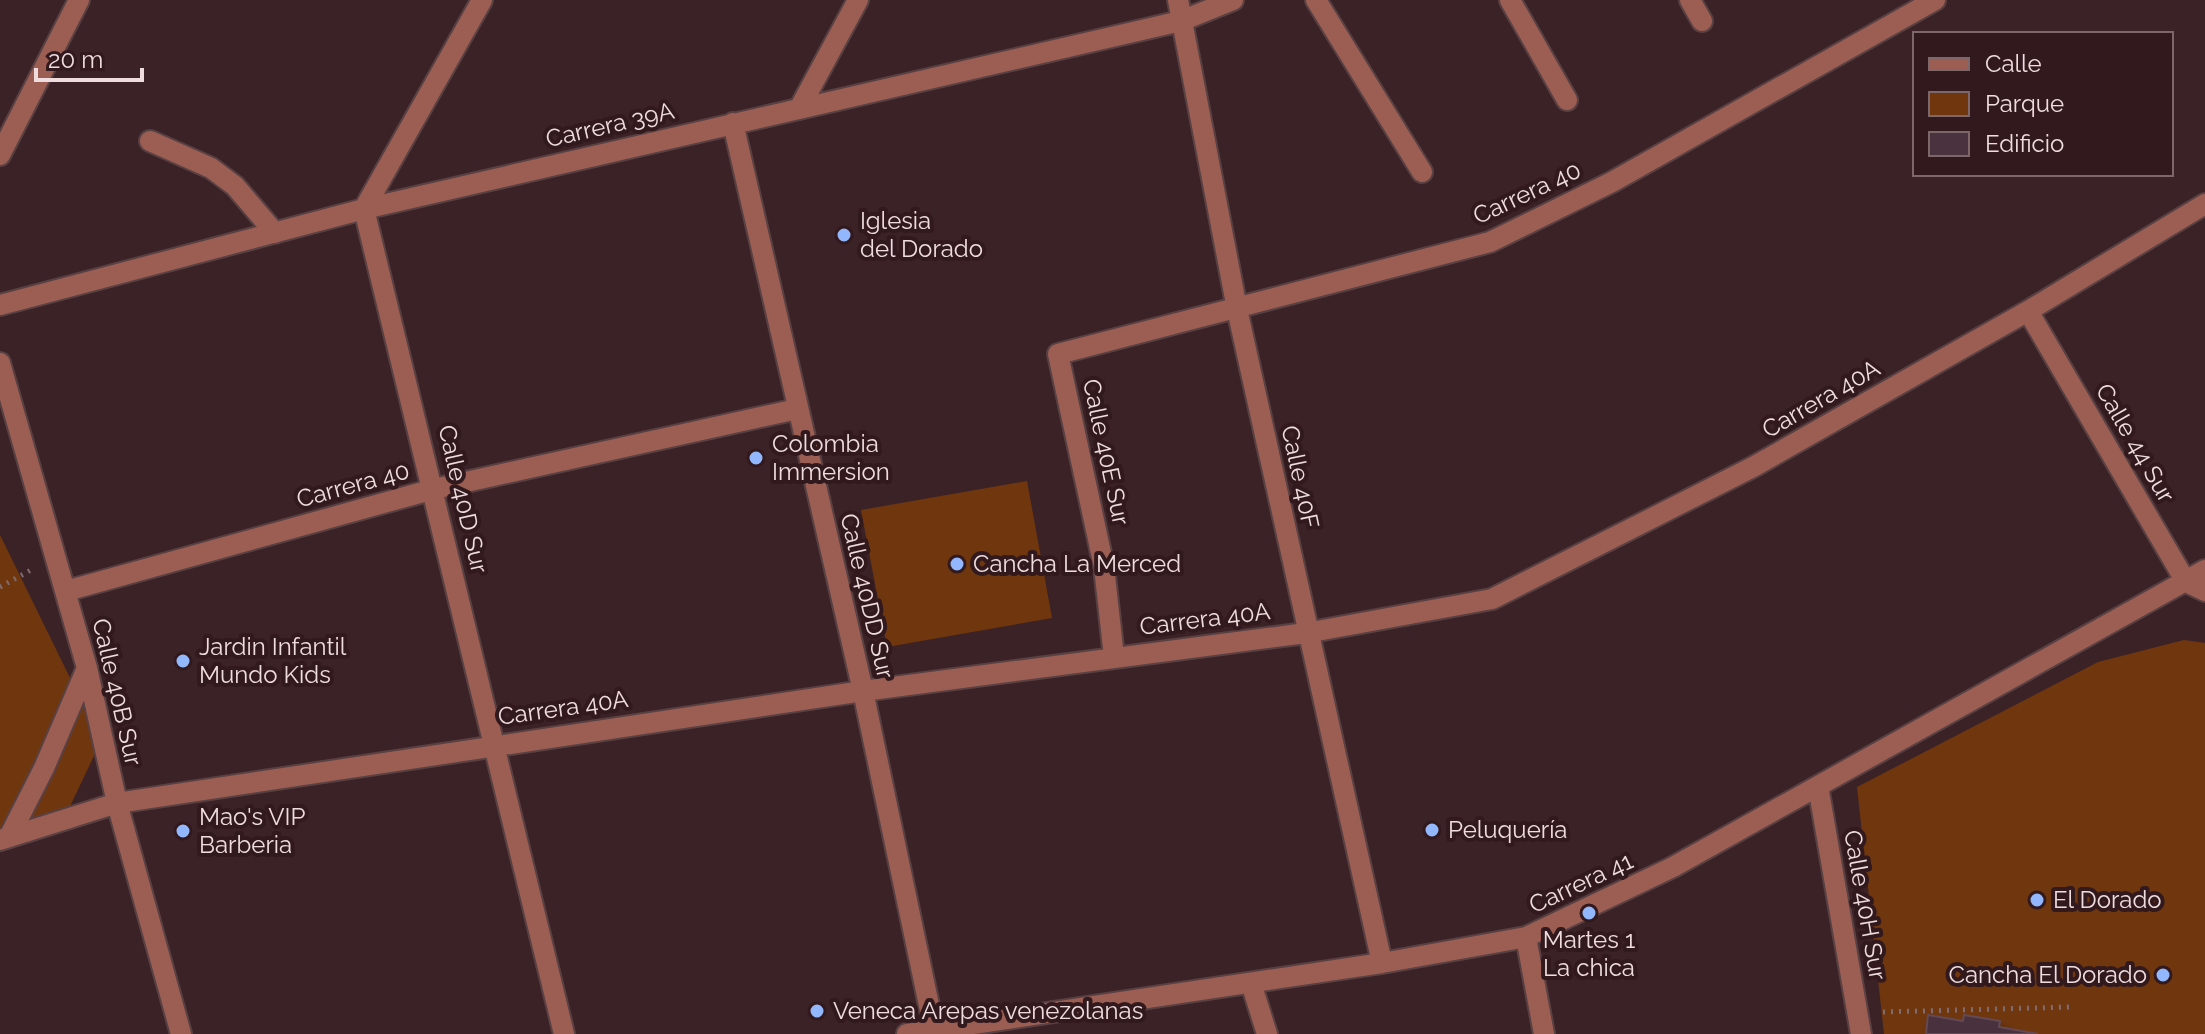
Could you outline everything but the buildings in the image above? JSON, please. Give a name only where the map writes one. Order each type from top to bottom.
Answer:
[{"type":"street","points":[[0,155],[79,0]]},
{"type":"street","points":[[364,209],[482,0]]},
{"type":"street","points":[[799,109],[858,0]]},
{"type":"street","name":"Carrera 39A","points":[[0,305],[364,209],[799,109],[1179,10],[1233,0]]},
{"type":"street","points":[[1316,0],[1422,172]]},
{"type":"street","points":[[1510,0],[1567,100]]},
{"type":"street","points":[[1690,0],[1702,21]]},
{"type":"street","name":"Carrera 40","points":[[1058,354],[1237,309],[1328,281],[1490,242],[1612,182],[1935,0]]},
{"type":"street","name":"Calle 40F","points":[[1179,10],[1237,309],[1306,633],[1382,963]]},
{"type":"street","name":"Calle 40DD Sur","points":[[733,123],[863,691],[935,1032]]},
{"type":"street","points":[[150,141],[211,168],[235,186],[275,233]]},
{"type":"street","name":"Carrera 40A","points":[[117,803],[493,744],[863,691],[1306,633],[1492,599],[1753,467],[2028,311],[2205,204]]},
{"type":"street","name":"Calle 40D Sur","points":[[364,209],[564,1034]]},
{"type":"street","name":"Calle 44 Sur","points":[[2028,311],[2186,582]]},
{"type":"street","name":"Calle 40E Sur","points":[[1058,354],[1104,567],[1114,657]]},
{"type":"street","name":"Calle 40B Sur","points":[[0,363],[87,668],[117,803],[181,1034]]},
{"type":"street","name":"Carrera 40","points":[[66,591],[434,489],[797,409]]},
{"type":"street","name":"Carrera 41","points":[[907,1034],[1382,963],[1526,937],[1673,867],[2205,570]]},
{"type":"street","points":[[2186,582],[2205,591]]},
{"type":"street","points":[[4,838],[44,768],[87,668]]},
{"type":"street","name":"Calle 40H Sur","points":[[1818,786],[1861,1034]]},
{"type":"street","points":[[4,838],[117,803]]},
{"type":"street","points":[[1526,937],[1544,1034]]},
{"type":"street","points":[[1251,983],[1267,1034]]},
{"type":"path","points":[[1858,1012],[2070,1007]]},
{"type":"green space","name":"Cancha La Merced","points":[[1027,481],[1052,618],[887,647],[861,510]]},
{"type":"green space","points":[[0,535],[101,741],[64,819],[0,831]]},
{"type":"green space","name":"El Dorado","points":[[2184,640],[2205,643],[2205,1034],[1884,1034],[1857,787],[2098,662]]},
{"type":"place","name":"Iglesia del Dorado","points":[[844,235]]},
{"type":"place","name":"Colombia Immersion","points":[[756,458]]},
{"type":"place","name":"Cancha La Merced","points":[[957,564]]},
{"type":"place","name":"Jardin Infantil Mundo Kids","points":[[183,661]]},
{"type":"place","name":"Peluquería","points":[[1432,830]]},
{"type":"place","name":"Mao's VIP Barberia","points":[[183,831]]},
{"type":"place","name":"El Dorado","points":[[2037,900]]},
{"type":"place","name":"Martes 1 La chica","points":[[1589,913]]},
{"type":"place","name":"Cancha El Dorado","points":[[2163,975]]},
{"type":"place","name":"Veneca Arepas venezolanas","points":[[817,1011]]}]
